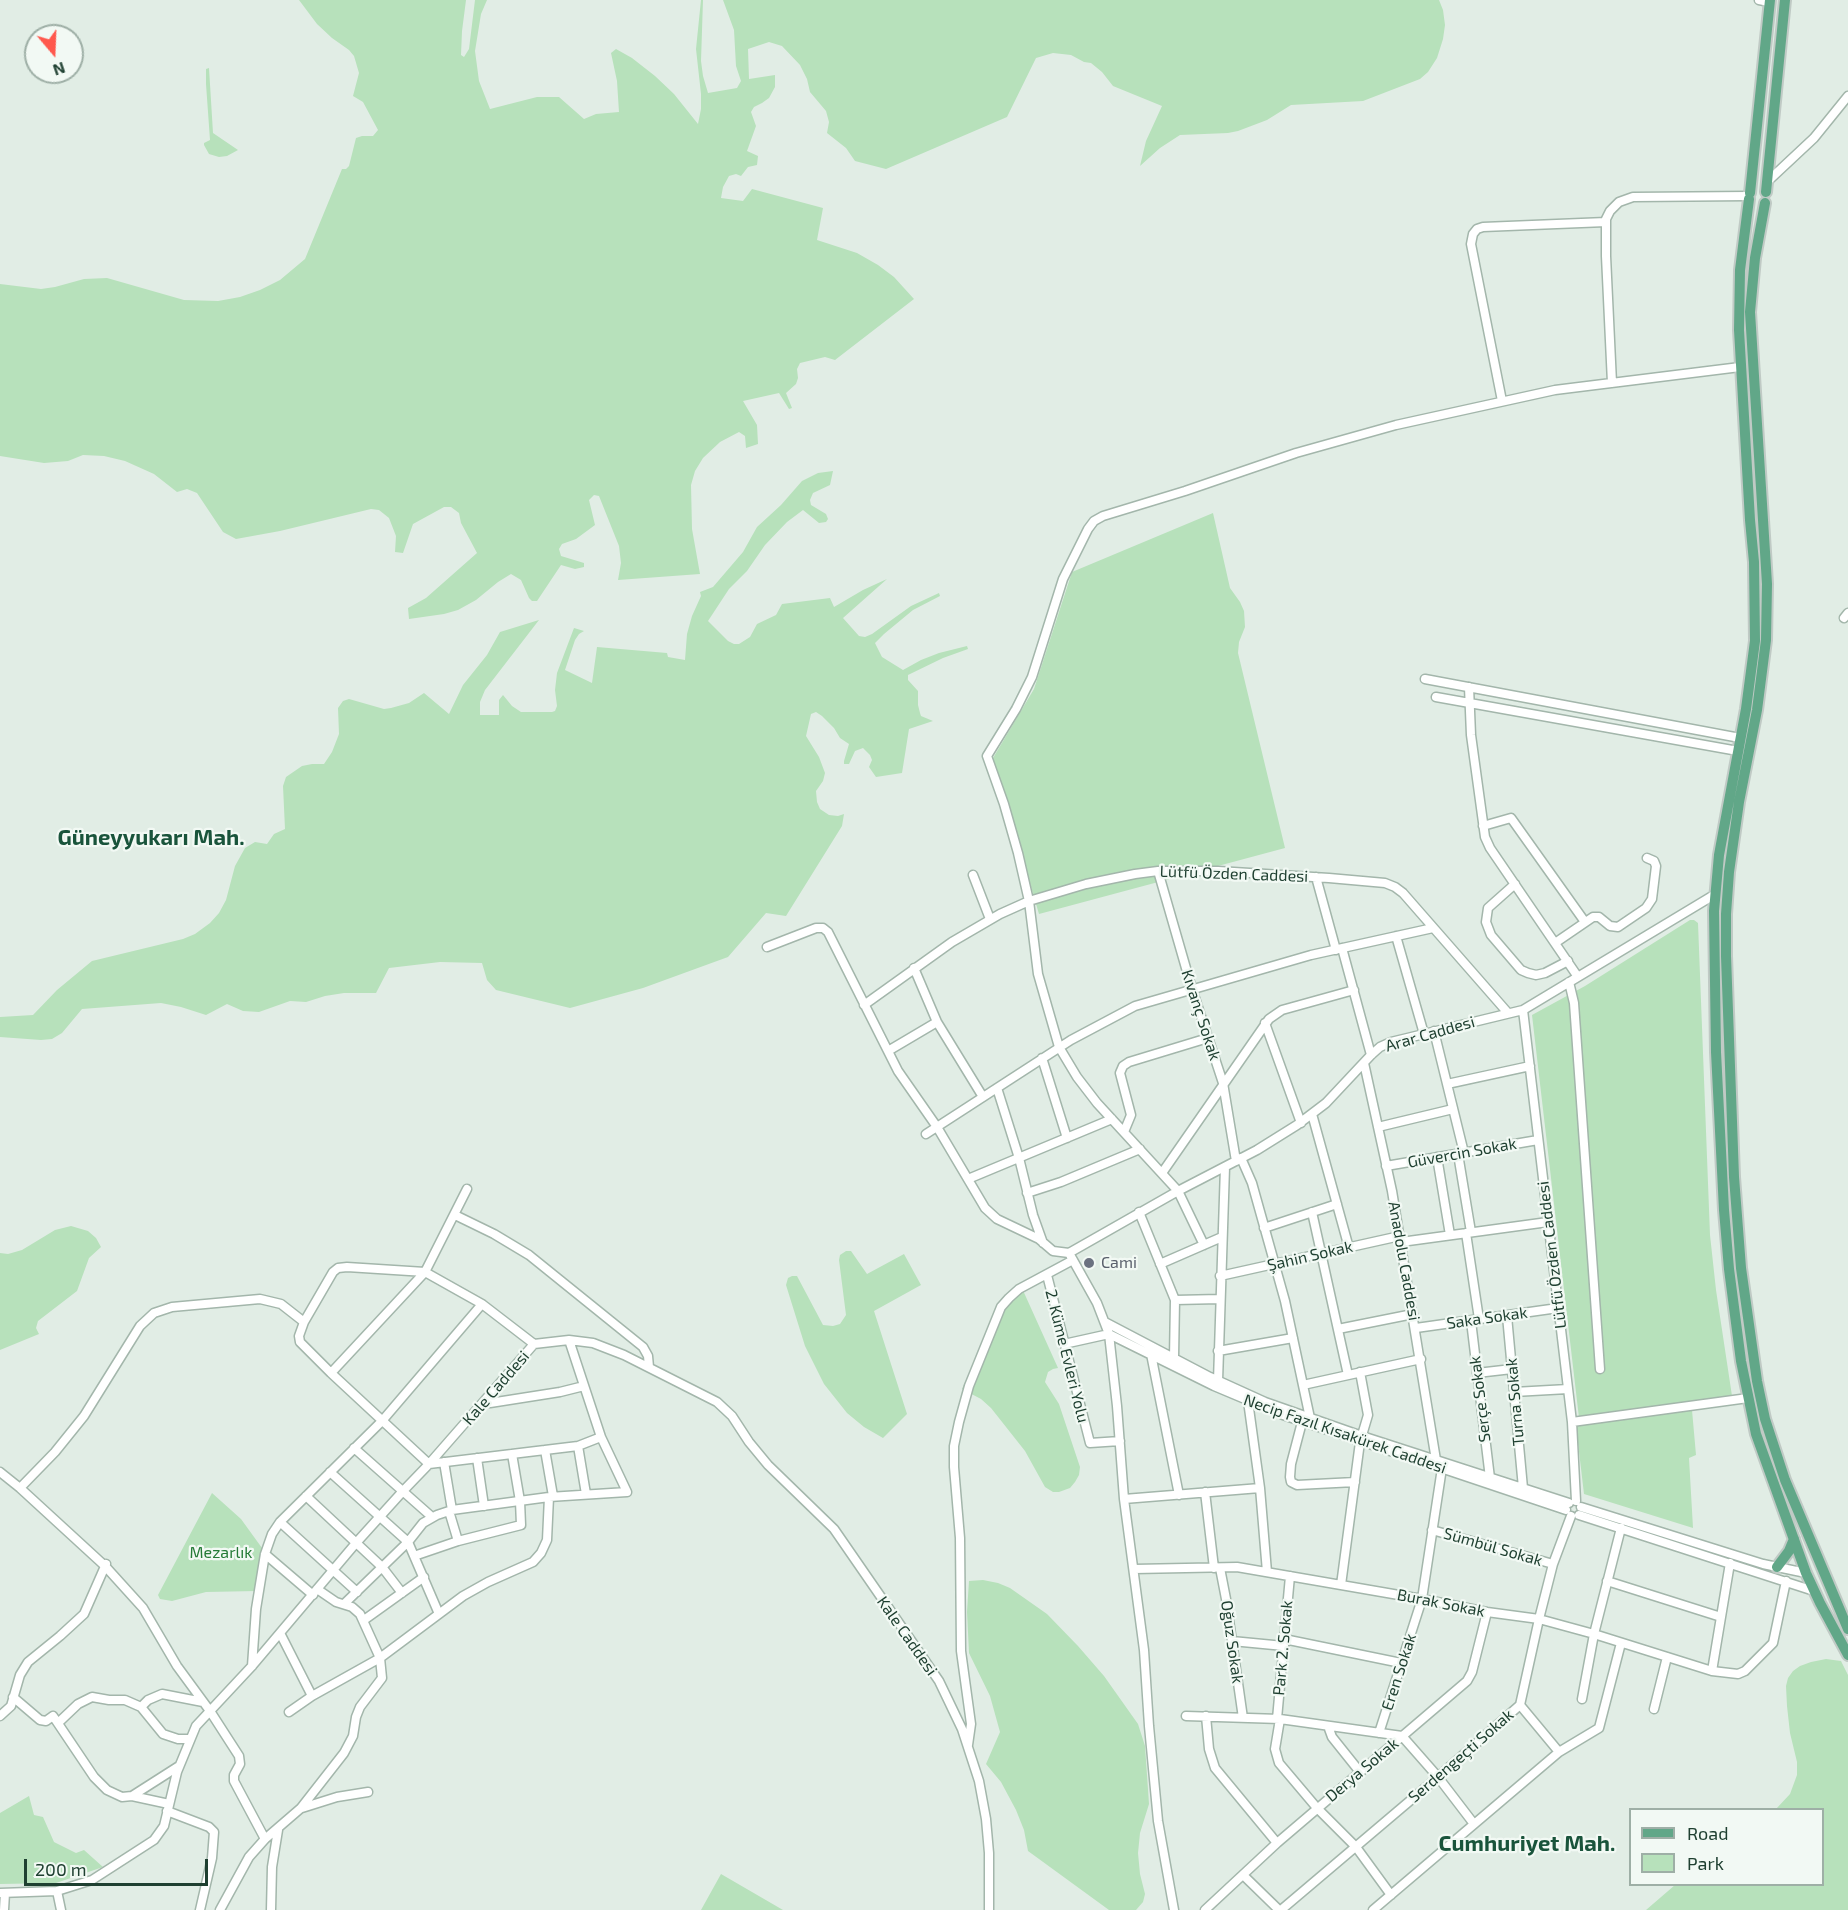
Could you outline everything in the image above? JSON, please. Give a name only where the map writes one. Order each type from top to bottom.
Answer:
[{"type":"main road","points":[[1785,0],[1766,198],[1751,287],[1750,328],[1767,584],[1767,622],[1761,685],[1739,802],[1729,872],[1725,935],[1730,1075],[1734,1177],[1741,1268],[1759,1390],[1774,1452],[1848,1629]]},
{"type":"main road","points":[[1766,1],[1739,292],[1740,367],[1756,604],[1753,660],[1714,895],[1713,952],[1724,1210],[1732,1291],[1748,1398],[1756,1434],[1806,1573],[1848,1655]]},
{"type":"main road","points":[[1749,196],[1754,206],[1760,206],[1766,198]]},
{"type":"main road","points":[[1777,1567],[1789,1551],[1794,1539]]},
{"type":"main road","points":[[1806,1573],[1821,1567]]},
{"type":"main road","points":[[1814,1591],[1828,1585]]},
{"type":"street","points":[[1768,181],[1814,138],[1848,96]]},
{"type":"street","points":[[1612,383],[1606,222],[1612,208],[1628,198],[1749,196]]},
{"type":"street","points":[[1502,401],[1471,244],[1473,234],[1477,229],[1483,227],[1606,222]]},
{"type":"street","points":[[1204,1245],[1178,1191],[1082,1083],[1059,1047],[1038,974],[1029,901],[1011,829],[987,756],[1016,710],[1032,677],[1063,579],[1091,525],[1103,516],[1185,491],[1307,449],[1407,422],[1555,390],[1740,367]]},
{"type":"street","points":[[1425,679],[1740,738]]},
{"type":"street","points":[[1469,687],[1471,735],[1483,826],[1490,848],[1578,976]]},
{"type":"street","points":[[1436,697],[1738,751]]},
{"type":"street","points":[[1483,826],[1511,818],[1585,922]]},
{"type":"street","points":[[1555,943],[1591,918],[1596,917],[1610,926],[1618,927],[1646,909],[1652,899],[1656,866],[1654,861],[1647,858]]},
{"type":"street","name":"Lütfü Özden Caddesi","points":[[864,1005],[952,942],[990,919],[1029,901],[1094,882],[1158,871],[1218,871],[1316,877],[1392,885],[1403,893],[1508,1013]]},
{"type":"street","name":"Kıvanç Sokak","points":[[1158,871],[1192,989],[1223,1083],[1239,1160],[1252,1183],[1275,1264],[1303,1385],[1306,1420]]},
{"type":"street","points":[[973,875],[990,919]]},
{"type":"street","points":[[1316,877],[1354,990],[1371,1055]]},
{"type":"street","points":[[1515,884],[1488,908],[1486,922],[1491,935],[1521,970],[1528,974],[1545,973],[1568,961]]},
{"type":"street","name":"Arar Caddesi","points":[[968,1745],[970,1716],[962,1663],[959,1616],[960,1538],[954,1467],[956,1434],[969,1386],[998,1312],[1014,1293],[1047,1275],[1139,1212],[1239,1160],[1301,1123],[1335,1094],[1380,1047],[1391,1042],[1523,1010],[1714,895]]},
{"type":"street","points":[[766,947],[816,928],[826,930],[908,1088],[937,1127],[983,1205],[992,1216],[1043,1243],[1053,1251],[1071,1257],[1097,1303],[1109,1334],[1124,1499],[1144,1650],[1158,1821],[1174,1910]]},
{"type":"street","points":[[926,1134],[1059,1047],[1135,1006],[1339,949],[1433,928]]},
{"type":"street","points":[[1396,936],[1424,1034]]},
{"type":"street","points":[[914,968],[937,1022],[983,1097]]},
{"type":"street","points":[[1569,982],[1574,1003],[1600,1369]]},
{"type":"street","points":[[1162,1173],[1265,1023],[1273,1015],[1282,1010],[1354,990]]},
{"type":"street","name":"Lütfü Özden Caddesi","points":[[1523,1010],[1572,1422],[1574,1509]]},
{"type":"street","points":[[888,1051],[937,1022]]},
{"type":"street","points":[[1265,1023],[1301,1123]]},
{"type":"street","name":"Serçe Sokak","points":[[1434,1031],[1461,1153],[1469,1233],[1477,1373],[1490,1478]]},
{"type":"street","points":[[1124,1132],[1131,1115],[1120,1073],[1123,1066],[1129,1062],[1208,1038]]},
{"type":"street","points":[[1042,1058],[1067,1138]]},
{"type":"street","name":"Anadolu Caddesi","points":[[1364,1063],[1400,1239],[1439,1464]]},
{"type":"street","points":[[1447,1084],[1530,1066]]},
{"type":"street","points":[[996,1088],[1043,1243]]},
{"type":"street","points":[[1378,1127],[1453,1109]]},
{"type":"street","points":[[1312,1114],[1349,1248]]},
{"type":"street","points":[[968,1179],[1112,1119]]},
{"type":"street","name":"Güvercin Sokak","points":[[1386,1166],[1538,1140]]},
{"type":"street","points":[[1027,1194],[1062,1182],[1140,1149]]},
{"type":"street","points":[[1437,1157],[1450,1235]]},
{"type":"street","points":[[1218,1381],[1225,1167]]},
{"type":"street","points":[[331,1373],[425,1272],[467,1189]]},
{"type":"street","points":[[1264,1228],[1336,1204]]},
{"type":"street","points":[[1139,1212],[1175,1300],[1174,1358]]},
{"type":"street","points":[[1312,1212],[1348,1375]]},
{"type":"street","points":[[455,1215],[494,1234],[529,1255],[643,1347],[648,1356],[649,1367]]},
{"type":"street","name":"Şahin Sokak","points":[[1220,1276],[1400,1239],[1469,1233],[1548,1222]]},
{"type":"street","points":[[1160,1264],[1222,1237]]},
{"type":"street","points":[[534,1344],[482,1304],[425,1272],[347,1267],[338,1268],[333,1272],[299,1332],[300,1342],[429,1464],[578,1446],[601,1437]]},
{"type":"street","name":"2. Küme Evleri Yolu","points":[[1047,1275],[1090,1443],[1120,1441]]},
{"type":"street","points":[[20,1488],[55,1452],[84,1416],[140,1326],[154,1313],[172,1306],[260,1299],[281,1304],[304,1322]]},
{"type":"street","points":[[1175,1300],[1220,1299]]},
{"type":"street","points":[[252,1666],[256,1609],[265,1554],[272,1534],[280,1522],[382,1421],[482,1304]]},
{"type":"street","name":"Saka Sokak","points":[[1416,1328],[1558,1308]]},
{"type":"street","points":[[1338,1329],[1413,1314]]},
{"type":"street","name":"Turna Sokak","points":[[1507,1316],[1523,1488]]},
{"type":"street","name":"Necip Fazıl Kısakürek Caddesi","points":[[1105,1322],[1218,1381],[1306,1420]]},
{"type":"street","points":[[1064,1344],[1109,1334]]},
{"type":"street","name":"Necip Fazıl Kısakürek Caddesi","points":[[1109,1334],[1248,1401],[1574,1509],[1751,1560],[1806,1573]]},
{"type":"street","points":[[1218,1351],[1293,1338]]},
{"type":"street","points":[[344,1604],[408,1542],[423,1523],[432,1517],[451,1510],[551,1496],[627,1492],[601,1437],[569,1340]]},
{"type":"street","name":"Kale Caddesi","points":[[2,1893],[57,1891],[92,1880],[150,1844],[161,1831],[179,1766],[196,1726],[252,1666],[356,1543],[534,1344],[569,1340],[593,1343],[649,1367],[723,1406],[761,1458],[834,1529],[939,1681],[953,1706],[979,1781],[987,1827],[988,1910]]},
{"type":"street","points":[[1151,1354],[1179,1495]]},
{"type":"street","points":[[1303,1385],[1421,1359]]},
{"type":"street","points":[[1477,1373],[1512,1369]]},
{"type":"street","points":[[1341,1585],[1361,1439],[1368,1410],[1360,1372]]},
{"type":"street","points":[[484,1402],[560,1392],[584,1386]]},
{"type":"street","points":[[1514,1392],[1568,1389]]},
{"type":"street","points":[[1572,1422],[1748,1398]]},
{"type":"street","points":[[1248,1401],[1260,1488],[1267,1572]]},
{"type":"street","points":[[1306,1420],[1290,1470],[1290,1480],[1297,1485],[1355,1482]]},
{"type":"street","points":[[578,1446],[586,1494]]},
{"type":"street","points":[[354,1448],[432,1517]]},
{"type":"street","points":[[289,1712],[312,1696],[380,1658],[475,1589],[501,1575],[528,1565],[537,1558],[544,1549],[548,1534],[551,1496],[545,1450]]},
{"type":"street","points":[[414,1556],[458,1541],[521,1525],[520,1500],[512,1454]]},
{"type":"street","points":[[477,1458],[484,1506]]},
{"type":"street","points":[[444,1462],[458,1541]]},
{"type":"street","name":"Necip Fazıl Kısakürek Caddesi","points":[[1439,1464],[1523,1488],[1621,1528],[1814,1591]]},
{"type":"street","name":"Eren Sokak","points":[[1379,1733],[1422,1599],[1439,1464]]},
{"type":"street","points":[[0,1472],[106,1565],[143,1608],[177,1666],[210,1711],[240,1759],[240,1767],[234,1775],[234,1781],[265,1839]]},
{"type":"street","points":[[330,1472],[408,1542],[439,1614]]},
{"type":"street","points":[[1124,1499],[1260,1488]]},
{"type":"street","name":"Oğuz Sokak","points":[[1205,1492],[1232,1641],[1243,1718]]},
{"type":"street","points":[[306,1496],[382,1567],[402,1593]]},
{"type":"street","name":"Serdengeçti Sokak","points":[[1280,1910],[1520,1705],[1553,1564],[1574,1509]]},
{"type":"street","points":[[280,1522],[357,1592]]},
{"type":"street","points":[[1582,1699],[1594,1634],[1621,1528]]},
{"type":"street","name":"Sümbül Sokak","points":[[1432,1530],[1553,1564]]},
{"type":"street","points":[[220,1910],[243,1865],[265,1839],[301,1808],[348,1748],[360,1707],[382,1678],[380,1658],[364,1620],[357,1610],[315,1592],[265,1554]]},
{"type":"street","points":[[1712,1671],[1730,1563]]},
{"type":"street","points":[[0,1716],[9,1708],[21,1670],[84,1614],[106,1565]]},
{"type":"street","name":"Burak Sokak","points":[[1134,1569],[1237,1567],[1487,1612],[1539,1619],[1712,1671],[1738,1674],[1742,1673],[1773,1643],[1786,1581]]},
{"type":"street","name":"Park 2. Sokak","points":[[1290,1576],[1275,1749],[1277,1760],[1317,1808],[1356,1847],[1391,1895]]},
{"type":"street","points":[[364,1620],[424,1577]]},
{"type":"street","points":[[1607,1581],[1721,1617]]},
{"type":"street","name":"Derya Sokak","points":[[1205,1910],[1276,1843],[1469,1678],[1487,1612]]},
{"type":"street","points":[[280,1633],[312,1696]]},
{"type":"street","points":[[1232,1641],[1284,1642],[1401,1663]]},
{"type":"street","points":[[1373,1910],[1558,1752],[1599,1728],[1621,1642]]},
{"type":"street","points":[[1654,1709],[1667,1657]]},
{"type":"street","points":[[141,1707],[148,1700],[162,1694],[203,1702]]},
{"type":"street","points":[[14,1697],[40,1720],[53,1716],[98,1781],[107,1790],[119,1796],[125,1798],[132,1796],[179,1766]]},
{"type":"street","points":[[58,1723],[78,1704],[92,1697],[125,1700],[141,1707],[163,1734],[173,1738],[189,1739]]},
{"type":"street","points":[[1520,1705],[1558,1752]]},
{"type":"street","points":[[1186,1716],[1278,1719],[1402,1736],[1438,1777],[1474,1824]]},
{"type":"street","points":[[1206,1716],[1209,1749],[1215,1768],[1276,1843]]},
{"type":"street","points":[[1328,1726],[1332,1737],[1360,1772]]},
{"type":"street","points":[[301,1808],[338,1797],[368,1792]]},
{"type":"street","points":[[132,1796],[168,1808],[209,1827],[214,1832],[212,1858],[200,1910]]},
{"type":"street","points":[[271,1910],[272,1867],[278,1830]]},
{"type":"street","points":[[1243,1875],[1280,1910]]},
{"type":"street","points":[[57,1891],[61,1910]]},
{"type":"street","points":[[2,1893],[4,1910]]},
{"type":"green space","points":[[299,0],[466,0],[461,55],[464,57],[469,49],[475,0],[487,0],[481,14],[475,51],[479,81],[490,109],[537,97],[559,97],[584,119],[596,114],[619,112],[617,81],[611,53],[616,49],[655,76],[674,94],[698,124],[701,94],[696,49],[701,0],[703,0],[701,61],[708,93],[737,88],[741,81],[736,66],[734,30],[723,0],[1439,0],[1445,25],[1437,58],[1428,72],[1420,79],[1363,101],[1291,105],[1267,120],[1238,131],[1180,135],[1160,148],[1140,166],[1146,141],[1162,106],[1113,86],[1091,63],[1071,55],[1053,53],[1036,58],[1007,117],[886,169],[855,161],[846,148],[827,133],[829,122],[826,111],[810,92],[800,65],[782,46],[769,42],[748,49],[749,79],[775,75],[775,87],[769,98],[754,107],[751,112],[756,126],[747,151],[758,156],[757,165],[748,167],[741,176],[736,174],[729,176],[723,187],[721,198],[743,201],[752,189],[823,208],[817,240],[857,253],[878,265],[894,277],[914,299],[835,360],[825,357],[800,363],[797,369],[796,384],[786,393],[792,408],[789,409],[779,393],[743,401],[757,425],[758,444],[746,448],[745,436],[739,432],[720,442],[703,458],[695,471],[691,485],[692,529],[700,574],[618,580],[621,563],[619,546],[599,496],[594,495],[589,500],[595,525],[576,539],[562,544],[559,549],[561,556],[584,563],[584,567],[575,569],[561,565],[537,601],[529,598],[521,580],[511,574],[476,600],[458,610],[409,619],[408,608],[426,598],[477,553],[461,523],[459,513],[451,507],[444,507],[413,524],[403,553],[395,552],[396,536],[389,518],[379,510],[371,509],[236,539],[223,532],[197,493],[187,489],[177,492],[154,474],[125,461],[104,456],[83,455],[68,461],[44,463],[0,456],[0,284],[41,289],[84,279],[107,278],[184,300],[218,301],[260,290],[280,280],[305,259],[342,169],[349,166],[356,138],[373,136],[378,130],[363,102],[353,96],[359,73],[354,56],[317,24]]},
{"type":"green space","points":[[209,68],[213,133],[238,150],[227,156],[219,157],[209,154],[204,145],[210,140],[206,84],[206,69]]},
{"type":"green space","points":[[833,471],[830,485],[813,493],[810,500],[811,505],[826,514],[828,519],[826,522],[819,523],[803,510],[787,522],[765,545],[747,571],[729,589],[708,621],[728,641],[739,644],[750,637],[757,624],[776,615],[782,604],[830,598],[834,607],[887,579],[843,618],[859,636],[865,637],[872,634],[911,606],[939,593],[940,596],[913,610],[875,643],[882,657],[903,670],[939,653],[967,646],[968,649],[908,675],[908,680],[918,691],[921,716],[933,721],[909,729],[902,773],[876,777],[869,767],[872,760],[870,755],[863,748],[855,751],[849,764],[844,764],[849,744],[840,738],[822,716],[816,712],[811,714],[806,736],[819,757],[825,773],[816,791],[817,802],[820,809],[829,815],[844,814],[842,826],[786,916],[766,913],[728,957],[643,988],[570,1008],[496,990],[487,980],[482,963],[440,962],[389,968],[376,993],[344,993],[306,1002],[290,1001],[259,1012],[243,1011],[227,1004],[206,1015],[161,1003],[82,1009],[62,1033],[52,1039],[0,1037],[0,1017],[33,1015],[57,990],[92,961],[183,939],[195,934],[210,923],[226,900],[235,866],[245,848],[255,842],[267,844],[274,834],[285,829],[283,786],[286,777],[302,766],[324,764],[332,752],[339,734],[338,708],[343,701],[349,699],[384,709],[409,703],[424,693],[449,714],[463,685],[487,655],[500,632],[539,620],[485,690],[480,702],[480,715],[499,715],[499,700],[503,695],[512,706],[521,712],[555,711],[557,673],[574,628],[584,631],[575,640],[565,670],[592,683],[597,647],[667,653],[668,657],[685,660],[687,634],[701,596],[700,592],[713,587],[743,552],[757,527],[802,481],[818,473]]},
{"type":"green space","points":[[1213,513],[1230,588],[1244,611],[1245,627],[1239,642],[1238,653],[1285,848],[1039,914],[993,758],[1034,689],[1072,572]]},
{"type":"green space","points":[[1690,920],[1698,923],[1710,1235],[1732,1396],[1579,1418],[1532,1015],[1585,986]]},
{"type":"green space","points":[[71,1226],[88,1231],[101,1247],[89,1258],[77,1291],[38,1321],[36,1328],[39,1334],[0,1350],[0,1253],[8,1254],[22,1250],[55,1230]]},
{"type":"green space","points":[[851,1251],[867,1274],[904,1254],[921,1285],[874,1311],[907,1414],[883,1438],[864,1427],[847,1413],[824,1384],[805,1346],[786,1285],[788,1278],[797,1276],[823,1325],[840,1324],[846,1315],[839,1260],[840,1255]]},
{"type":"green space","points":[[1021,1286],[1058,1368],[1048,1372],[1045,1382],[1059,1404],[1080,1467],[1079,1475],[1070,1488],[1059,1492],[1053,1492],[1045,1487],[1025,1451],[991,1408],[981,1399],[962,1389],[995,1309],[1007,1295]]},
{"type":"green space","points":[[1692,1410],[1696,1455],[1689,1458],[1693,1528],[1584,1494],[1576,1426]]},
{"type":"green space","name":"Mezarlık","points":[[212,1493],[241,1519],[262,1548],[257,1591],[206,1592],[172,1601],[160,1599],[158,1595]]},
{"type":"green space","points":[[983,1580],[1010,1588],[1047,1614],[1104,1676],[1138,1724],[1145,1746],[1149,1804],[1140,1833],[1138,1853],[1145,1894],[1143,1902],[1136,1910],[1109,1910],[1028,1851],[1024,1830],[1016,1810],[1001,1782],[986,1764],[1000,1732],[990,1696],[969,1653],[967,1612],[969,1581]]},
{"type":"green space","points":[[1826,1659],[1841,1661],[1848,1675],[1848,1910],[1646,1910],[1674,1886],[1824,1886],[1824,1808],[1777,1808],[1790,1794],[1797,1775],[1786,1686],[1793,1671],[1811,1662]]},
{"type":"green space","points":[[29,1796],[34,1815],[43,1817],[54,1842],[76,1853],[84,1850],[103,1867],[56,1883],[0,1884],[0,1813]]},
{"type":"green space","points":[[721,1874],[783,1910],[701,1910]]},
{"type":"place","name":"Cami","points":[[1089,1263]]},
{"type":"district","name":"Güneyyukarı Mah.","points":[[151,838]]},
{"type":"district","name":"Cumhuriyet Mah.","points":[[1527,1844]]}]
